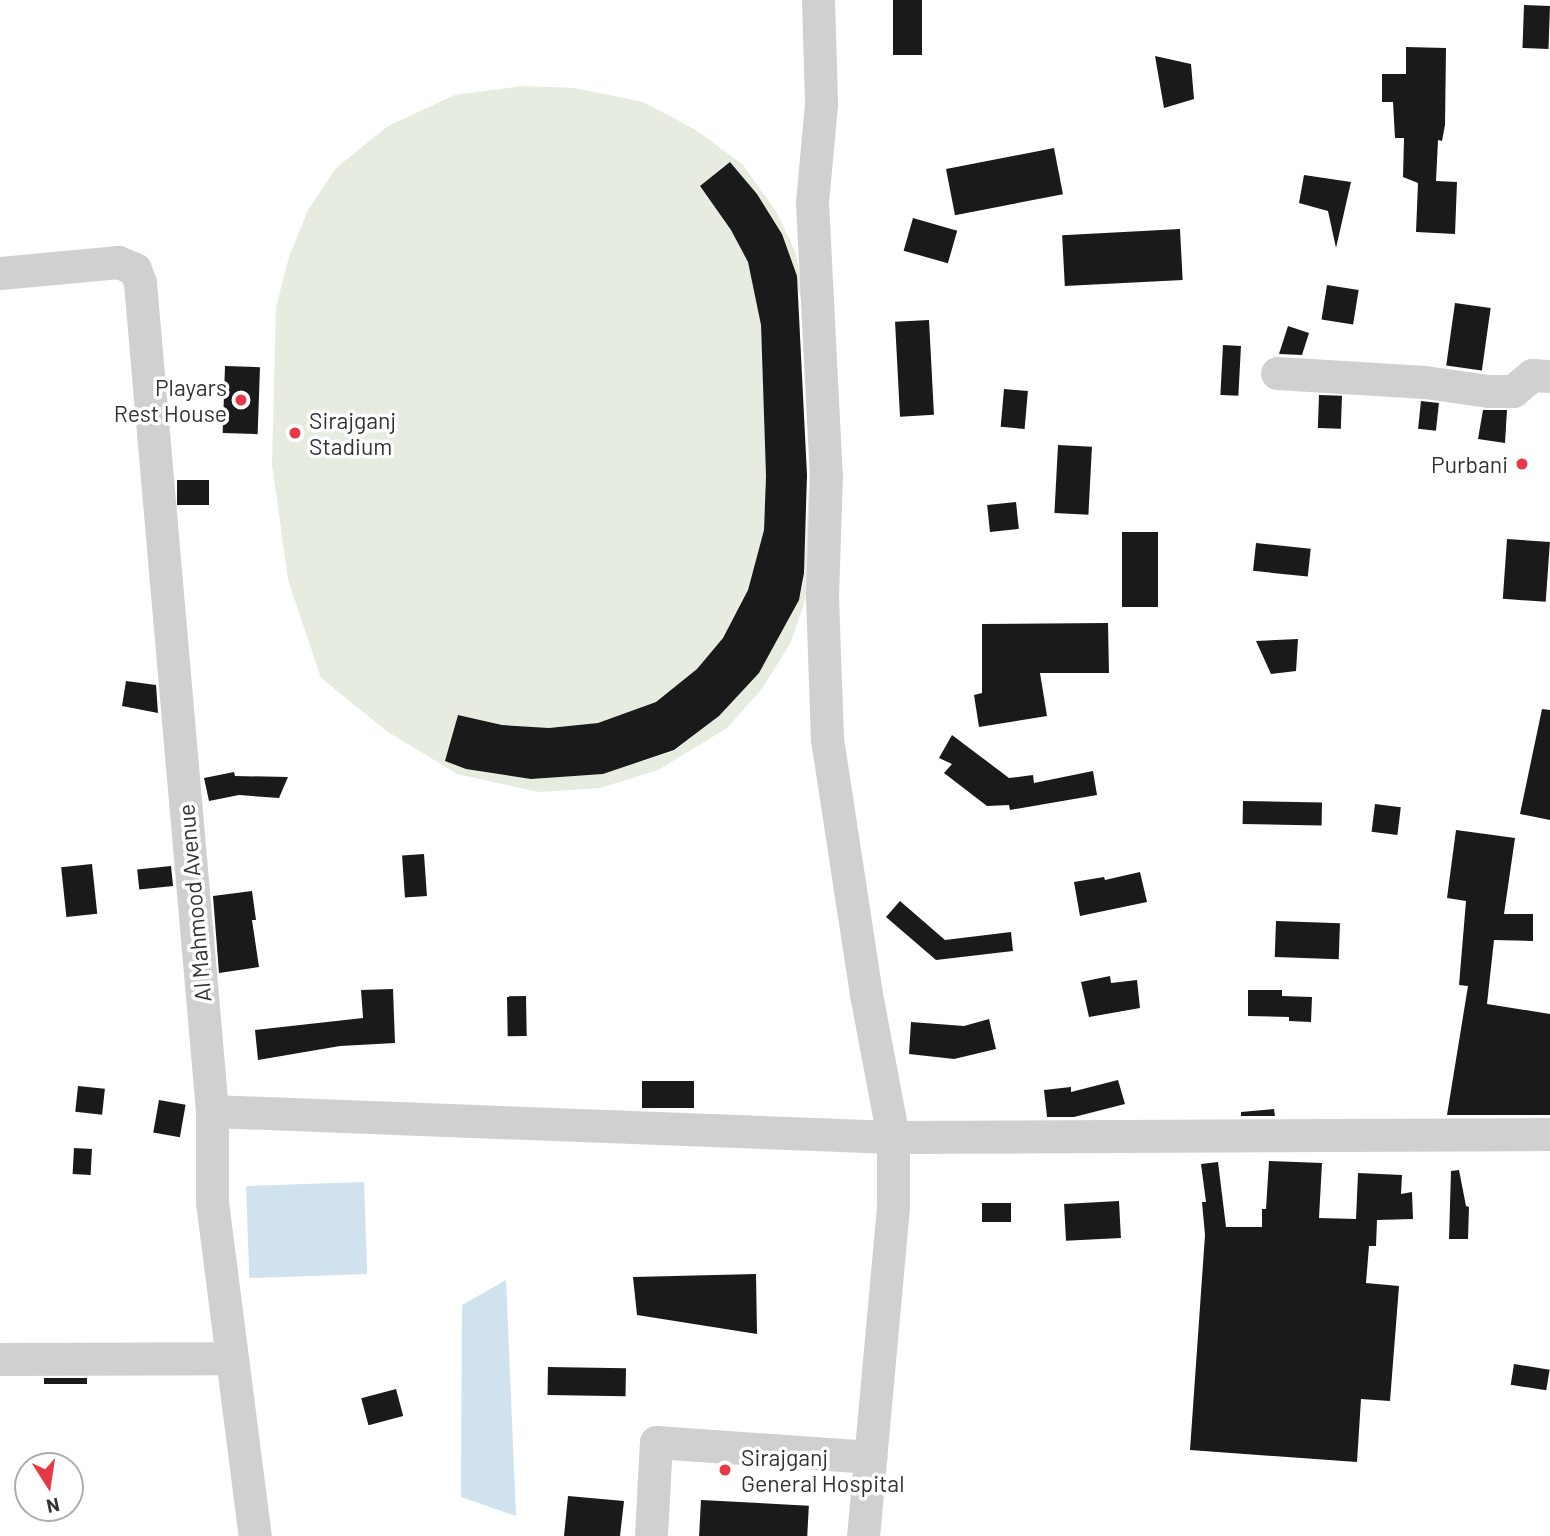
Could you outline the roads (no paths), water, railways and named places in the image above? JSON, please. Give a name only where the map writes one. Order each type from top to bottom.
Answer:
[{"type":"street","points":[[818,0],[821,104],[812,202],[826,475],[822,596],[827,738],[866,994],[893,1136],[893,1206],[863,1536]]},
{"type":"street","name":"Al Mahmood Avenue","points":[[0,273],[118,262],[135,269],[140,282],[212,1111],[212,1202],[255,1536]]},
{"type":"street","points":[[1277,373],[1425,382],[1488,391],[1513,391],[1532,375],[1550,376]]},
{"type":"street","points":[[212,1111],[893,1136],[1550,1134]]},
{"type":"street","points":[[0,1359],[230,1358]]},
{"type":"street","points":[[651,1536],[656,1442],[870,1457]]},
{"type":"water","points":[[364,1182],[367,1274],[249,1278],[246,1186]]},
{"type":"water","points":[[506,1280],[516,1516],[461,1497],[462,1305]]},
{"type":"place","name":"Playars Rest House","points":[[241,400]]},
{"type":"place","name":"Sirajganj Stadium","points":[[295,433]]},
{"type":"place","name":"Purbani","points":[[1522,464]]},
{"type":"place","name":"Sirajganj General Hospital","points":[[725,1470]]}]
